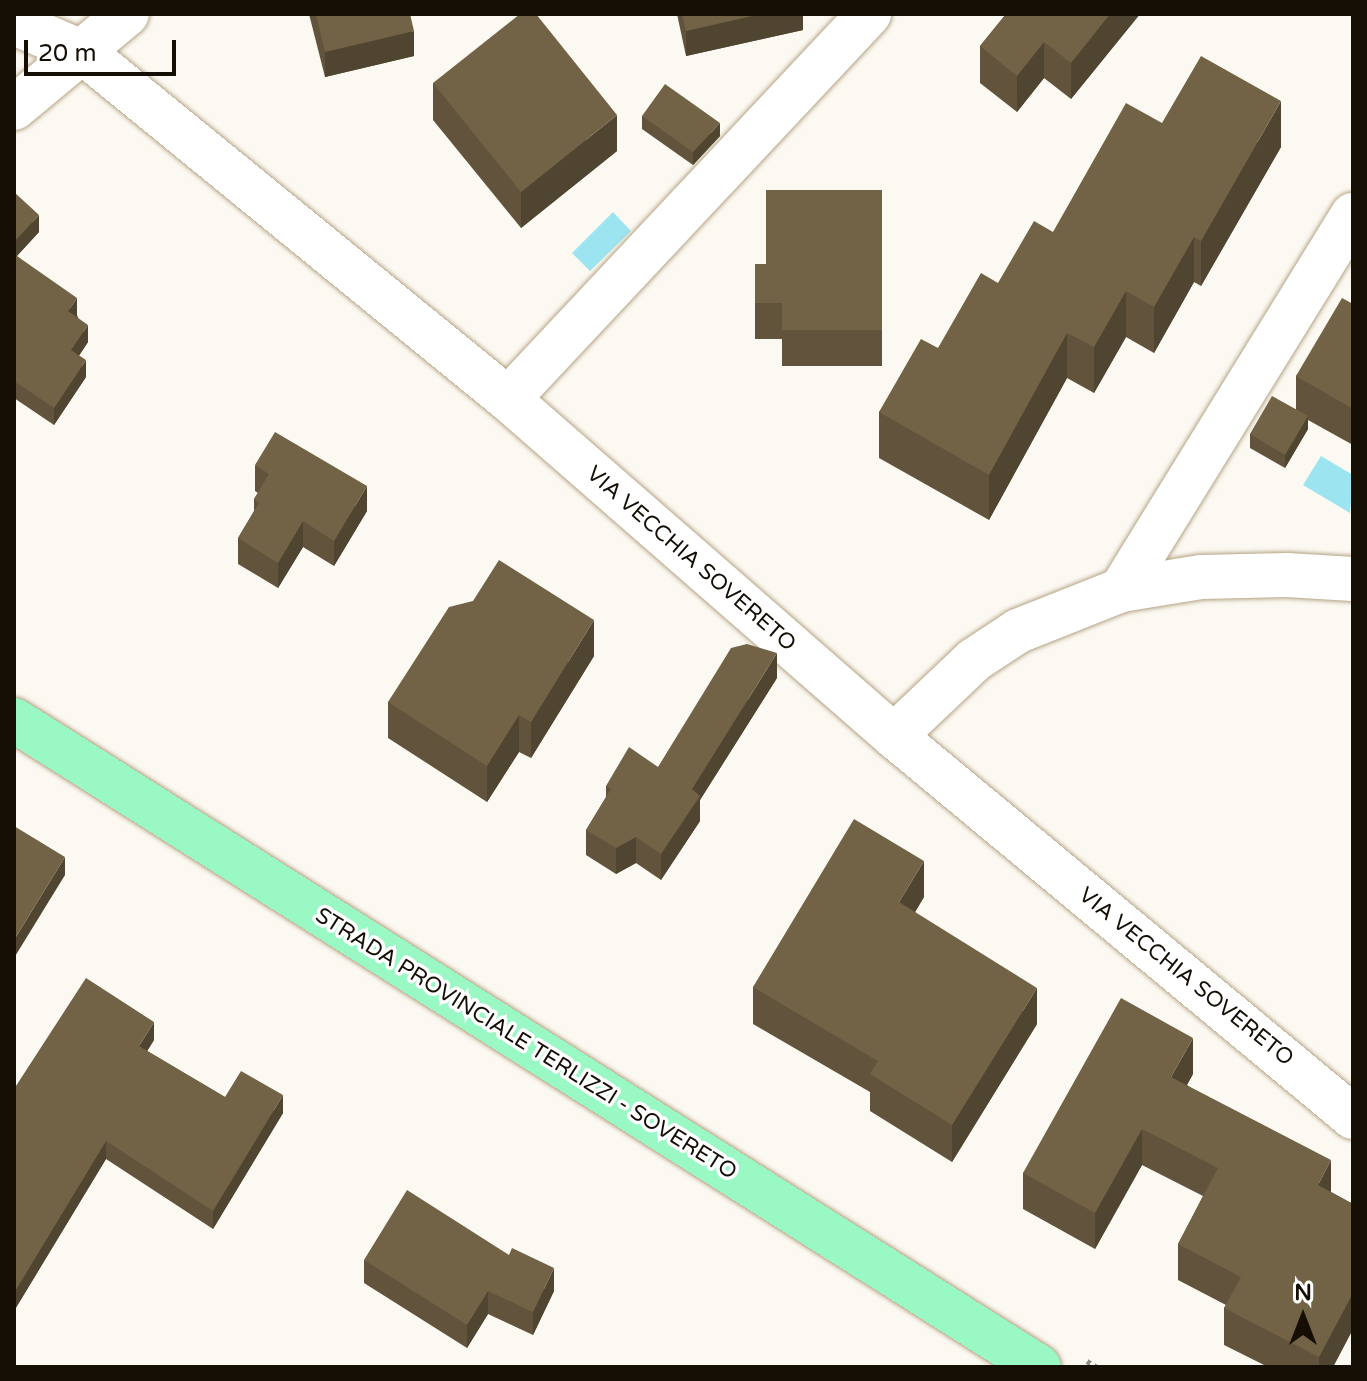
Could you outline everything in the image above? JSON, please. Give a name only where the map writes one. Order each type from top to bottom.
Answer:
[{"type":"main road","name":"STRADA PROVINCIALE TERLIZZI - SOVERETO","points":[[14,720],[1039,1367]]},
{"type":"street","points":[[14,108],[84,53],[127,14]]},
{"type":"street","points":[[508,399],[869,14]]},
{"type":"street","name":"VIA VECCHIA SOVERETO","points":[[14,23],[84,53],[508,399],[894,736],[1353,1117]]},
{"type":"street","points":[[1121,590],[1353,215]]},
{"type":"street","points":[[894,736],[974,660],[1018,631],[1121,590],[1201,577],[1287,575],[1353,579]]},
{"type":"water","points":[[613,212],[631,231],[590,271],[572,253]]},
{"type":"water","points":[[1321,456],[1353,475],[1350,513],[1303,485]]},
{"type":"building","points":[[316,14],[410,14],[414,31],[325,52]]},
{"type":"building","points":[[520,14],[536,14],[617,115],[521,192],[433,83]]},
{"type":"building","points":[[682,14],[761,14],[686,31]]},
{"type":"building","points":[[1006,14],[1110,14],[1071,63],[1044,42],[1017,76],[980,46]]},
{"type":"building","points":[[1201,56],[1281,101],[1201,241],[1194,237],[1154,307],[1126,291],[1094,347],[1067,333],[989,475],[879,412],[921,339],[938,348],[981,273],[998,283],[1034,221],[1053,232],[1126,103],[1162,123]]},
{"type":"building","points":[[665,84],[720,123],[693,152],[642,116]]},
{"type":"building","points":[[766,190],[882,190],[882,330],[782,330],[782,303],[755,303],[755,264],[766,264]]},
{"type":"building","points":[[14,192],[39,215],[14,242]]},
{"type":"building","points":[[14,254],[77,298],[68,311],[88,325],[71,350],[86,360],[54,408],[14,381]]},
{"type":"building","points":[[1342,298],[1353,304],[1353,409],[1296,376]]},
{"type":"building","points":[[1272,396],[1308,416],[1285,455],[1250,434]]},
{"type":"building","points":[[275,432],[367,486],[334,541],[303,521],[278,563],[238,538],[259,503],[254,499],[269,474],[255,465]]},
{"type":"building","points":[[499,560],[594,620],[531,722],[519,715],[487,766],[388,702],[449,607],[473,601]]},
{"type":"building","points":[[747,644],[777,653],[692,789],[700,796],[661,854],[636,837],[616,848],[586,830],[611,789],[606,786],[629,747],[658,767],[731,648]]},
{"type":"building","points":[[854,819],[924,861],[899,902],[1037,988],[952,1125],[870,1074],[878,1061],[753,987]]},
{"type":"building","points":[[14,826],[65,857],[14,940]]},
{"type":"building","points":[[86,978],[154,1022],[139,1046],[225,1097],[241,1071],[283,1095],[213,1211],[106,1141],[14,1293],[14,1089]]},
{"type":"building","points":[[1121,998],[1193,1038],[1171,1077],[1331,1160],[1318,1185],[1353,1204],[1353,1293],[1319,1357],[1224,1308],[1241,1277],[1178,1244],[1218,1168],[1142,1129],[1095,1213],[1023,1173]]},
{"type":"building","points":[[407,1190],[509,1255],[512,1248],[554,1268],[533,1312],[488,1291],[467,1325],[364,1260]]}]
